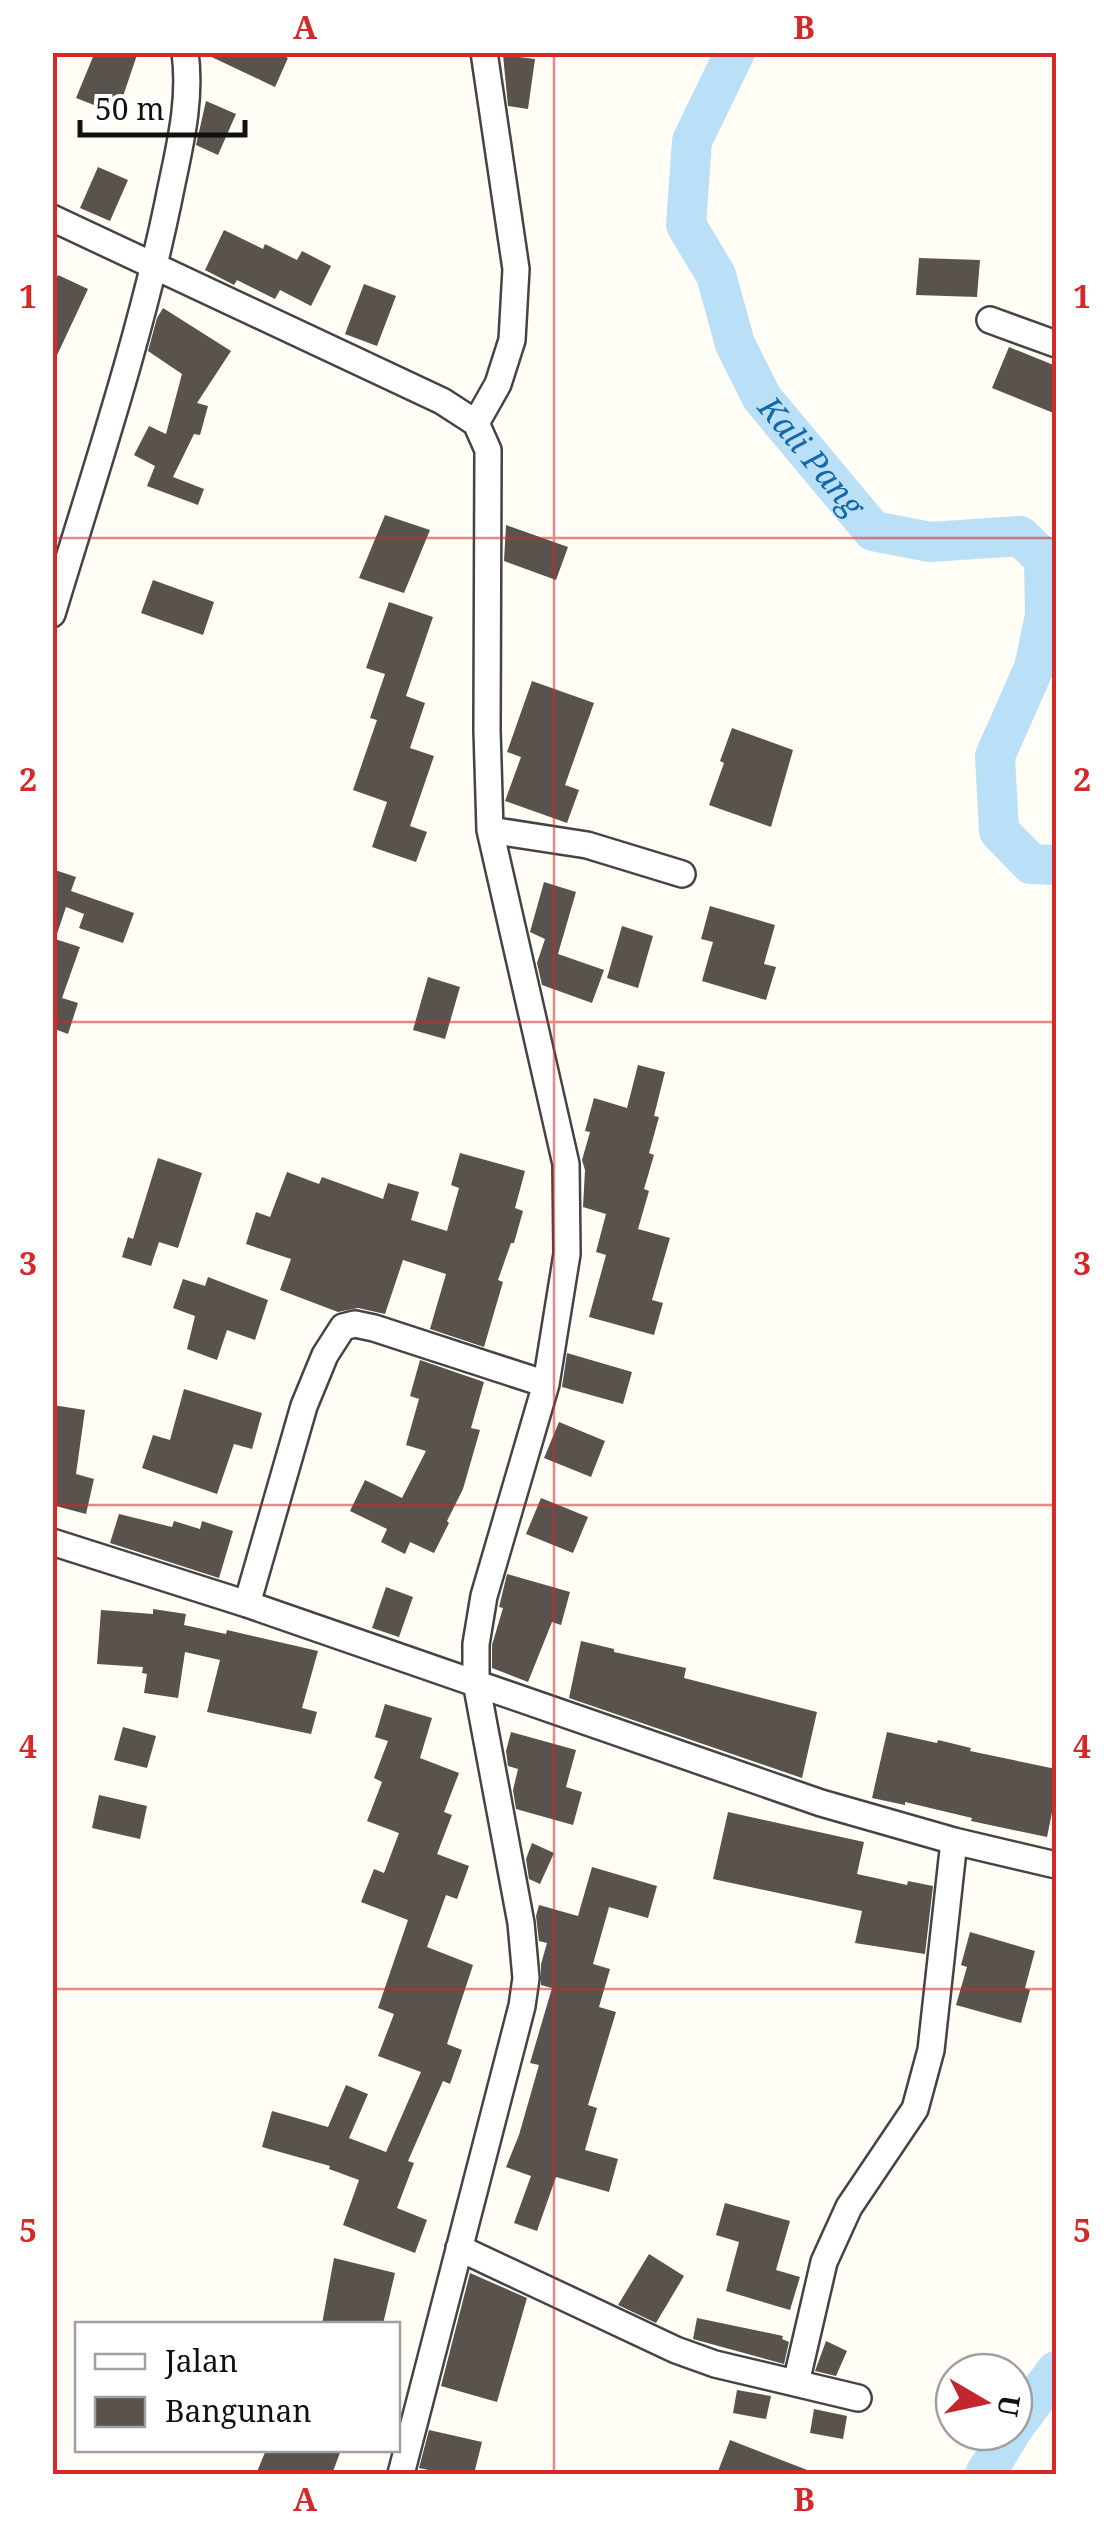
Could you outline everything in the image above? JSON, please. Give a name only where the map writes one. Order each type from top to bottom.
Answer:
[{"type":"street","points":[[52,614],[156,267],[186,114],[186,52]]},
{"type":"street","points":[[476,422],[498,384],[512,340],[516,269],[484,52]]},
{"type":"street","points":[[52,218],[442,400],[476,422],[488,450],[486,730],[490,830],[566,1164],[567,1254],[546,1384],[484,1596],[476,1644],[476,1682],[521,1924],[526,1978],[402,2474]]},
{"type":"street","points":[[990,320],[1056,344]]},
{"type":"street","points":[[490,830],[586,845],[682,874]]},
{"type":"street","points":[[247,1604],[304,1406],[325,1355],[343,1328],[355,1324],[374,1328],[546,1384]]},
{"type":"street","points":[[52,1542],[247,1604],[821,1802],[954,1841],[1056,1865]]},
{"type":"street","points":[[796,2384],[824,2262],[849,2207],[915,2109],[930,2050],[954,1841]]},
{"type":"street","points":[[458,2248],[676,2350],[716,2364],[858,2398]]},
{"type":"building","points":[[95,52],[138,52],[117,114],[76,98]]},
{"type":"building","points":[[201,52],[275,52],[288,58],[275,87]]},
{"type":"building","points":[[503,55],[535,59],[528,109],[508,106]]},
{"type":"building","points":[[206,101],[236,114],[218,155],[196,145]]},
{"type":"building","points":[[98,167],[128,180],[110,221],[80,208]]},
{"type":"building","points":[[224,230],[263,249],[265,244],[297,260],[302,251],[331,266],[311,306],[280,290],[275,299],[237,280],[234,285],[205,270]]},
{"type":"building","points":[[919,258],[980,260],[977,297],[916,295]]},
{"type":"building","points":[[58,275],[88,289],[52,366],[52,287]]},
{"type":"building","points":[[364,284],[396,296],[377,346],[345,334]]},
{"type":"building","points":[[163,308],[231,351],[197,403],[208,406],[200,435],[194,434],[173,477],[204,489],[198,505],[147,486],[155,466],[134,455],[149,426],[166,434],[182,374],[148,351]]},
{"type":"building","points":[[1009,347],[1056,366],[1056,414],[992,388]]},
{"type":"building","points":[[385,515],[430,530],[404,593],[359,578]]},
{"type":"building","points":[[506,525],[568,547],[556,580],[504,561]]},
{"type":"building","points":[[153,580],[214,602],[203,635],[141,613]]},
{"type":"building","points":[[389,602],[433,617],[406,696],[425,703],[410,748],[434,756],[410,826],[427,832],[416,862],[372,847],[387,802],[353,790],[377,720],[370,718],[385,674],[366,668]]},
{"type":"building","points":[[532,681],[594,703],[565,785],[579,790],[567,823],[505,801],[521,757],[507,752]]},
{"type":"building","points":[[732,728],[793,750],[771,827],[709,805]]},
{"type":"building","points":[[52,869],[76,877],[71,891],[134,913],[123,943],[79,928],[84,914],[66,907],[56,937],[52,936]]},
{"type":"building","points":[[544,882],[576,892],[558,954],[604,970],[592,1003],[542,985],[537,963],[545,939],[530,932]]},
{"type":"building","points":[[710,906],[775,925],[764,964],[776,967],[766,1000],[702,981],[713,942],[701,939]]},
{"type":"building","points":[[622,926],[653,936],[638,988],[607,978]]},
{"type":"building","points":[[52,938],[80,947],[62,998],[78,1003],[68,1034],[52,1028]]},
{"type":"building","points":[[428,977],[460,987],[445,1039],[413,1030]]},
{"type":"building","points":[[638,1065],[665,1072],[649,1153],[654,1155],[644,1189],[649,1191],[638,1229],[670,1238],[652,1300],[663,1303],[654,1335],[589,1317],[606,1255],[596,1252],[606,1214],[583,1207],[582,1160],[590,1132],[585,1131],[594,1098],[627,1108]]},
{"type":"building","points":[[460,1153],[525,1171],[515,1208],[523,1211],[498,1280],[503,1282],[484,1347],[430,1329],[446,1274],[403,1260],[385,1314],[358,1308],[338,1312],[280,1290],[291,1259],[246,1244],[256,1212],[270,1217],[287,1172],[319,1184],[322,1177],[383,1199],[388,1183],[419,1192],[411,1220],[447,1231],[459,1188],[451,1185]]},
{"type":"building","points":[[158,1158],[202,1173],[178,1248],[159,1242],[151,1266],[122,1257],[128,1237],[133,1239]]},
{"type":"building","points":[[208,1277],[268,1300],[255,1340],[227,1330],[217,1360],[187,1349],[195,1316],[173,1308],[183,1279],[205,1286]]},
{"type":"building","points":[[567,1353],[632,1372],[623,1404],[562,1387]]},
{"type":"building","points":[[420,1360],[484,1382],[471,1428],[480,1430],[449,1523],[434,1553],[410,1542],[405,1554],[381,1542],[387,1529],[350,1511],[365,1480],[402,1498],[426,1451],[406,1445],[419,1399],[410,1396]]},
{"type":"building","points":[[184,1389],[262,1413],[252,1449],[234,1444],[217,1494],[142,1468],[153,1435],[170,1440]]},
{"type":"building","points":[[52,1405],[85,1410],[76,1474],[94,1479],[86,1514],[52,1505]]},
{"type":"building","points":[[559,1422],[605,1441],[591,1477],[544,1458]]},
{"type":"building","points":[[541,1498],[588,1517],[573,1553],[526,1534]]},
{"type":"building","points":[[119,1514],[172,1527],[174,1521],[200,1529],[202,1521],[233,1531],[219,1578],[110,1543]]},
{"type":"building","points":[[507,1574],[570,1592],[561,1625],[552,1622],[528,1682],[492,1668],[492,1645],[503,1608],[499,1607]]},
{"type":"building","points":[[386,1587],[413,1597],[399,1637],[372,1628]]},
{"type":"building","points":[[153,1609],[186,1614],[184,1625],[226,1634],[227,1630],[318,1651],[302,1708],[317,1712],[311,1734],[207,1712],[220,1660],[185,1652],[178,1698],[144,1693],[147,1674],[142,1673],[143,1667],[97,1664],[101,1610],[153,1614]]},
{"type":"building","points":[[581,1641],[686,1668],[684,1678],[817,1712],[802,1778],[569,1698]]},
{"type":"building","points":[[385,1704],[432,1718],[420,1758],[459,1773],[444,1812],[452,1815],[437,1854],[469,1866],[457,1899],[446,1895],[427,1947],[473,1965],[447,2044],[462,2050],[450,2084],[443,2081],[408,2161],[414,2163],[397,2208],[427,2220],[415,2253],[343,2225],[359,2180],[329,2169],[330,2166],[262,2147],[272,2111],[328,2127],[346,2085],[368,2094],[349,2138],[386,2152],[421,2072],[378,2056],[394,2014],[378,2008],[408,1920],[361,1902],[374,1869],[384,1873],[399,1833],[367,1821],[382,1782],[374,1778],[388,1741],[375,1737]]},
{"type":"building","points":[[123,1727],[156,1736],[147,1768],[114,1760]]},
{"type":"building","points":[[511,1732],[576,1750],[566,1787],[582,1792],[573,1825],[516,1809],[513,1790],[518,1769],[508,1766],[506,1751]]},
{"type":"building","points":[[887,1732],[937,1743],[938,1740],[971,1748],[970,1751],[1056,1769],[1056,1793],[1047,1837],[905,1802],[872,1798]]},
{"type":"building","points":[[99,1795],[147,1806],[140,1839],[92,1828]]},
{"type":"building","points":[[728,1812],[864,1842],[857,1874],[907,1885],[908,1881],[933,1886],[925,1954],[855,1943],[862,1911],[713,1879]]},
{"type":"building","points":[[532,1843],[554,1853],[540,1884],[529,1879],[526,1859]]},
{"type":"building","points":[[592,1867],[657,1886],[648,1918],[609,1907],[593,1964],[610,1969],[599,2007],[616,2012],[588,2105],[597,2108],[585,2150],[618,2159],[609,2192],[556,2177],[537,2231],[514,2223],[531,2176],[506,2167],[539,2065],[530,2063],[552,1988],[541,1985],[547,1943],[539,1941],[536,1916],[539,1905],[578,1916]]},
{"type":"building","points":[[970,1932],[1035,1951],[1021,2023],[956,2005],[967,1967],[961,1965]]},
{"type":"building","points":[[725,2203],[790,2221],[776,2270],[800,2277],[790,2310],[726,2291],[739,2242],[716,2235]]},
{"type":"building","points":[[649,2254],[684,2276],[656,2323],[618,2305]]},
{"type":"building","points":[[334,2258],[395,2273],[383,2322],[322,2322]]},
{"type":"building","points":[[470,2273],[527,2298],[497,2402],[441,2386]]},
{"type":"building","points":[[697,2318],[783,2336],[789,2342],[784,2364],[693,2339]]},
{"type":"building","points":[[826,2341],[847,2351],[836,2376],[815,2371]]},
{"type":"building","points":[[737,2390],[771,2396],[766,2419],[733,2413]]},
{"type":"building","points":[[814,2409],[847,2416],[843,2439],[810,2433]]},
{"type":"building","points":[[429,2430],[482,2442],[474,2474],[419,2468]]},
{"type":"building","points":[[730,2440],[815,2473],[815,2474],[717,2474]]},
{"type":"building","points":[[265,2452],[340,2452],[332,2474],[256,2474]]},
{"type":"waterway","name":"Kali Pang","points":[[735,52],[692,141],[686,225],[716,275],[735,344],[762,398],[873,531],[930,542],[1020,536],[1044,559],[1045,616],[1034,668],[995,756],[999,831],[1031,864],[1056,865]]},
{"type":"waterway","name":"Kali Pang","points":[[1034,2400],[1056,2371]]},
{"type":"waterway","name":"Kali Pang","points":[[985,2474],[999,2452]]}]
